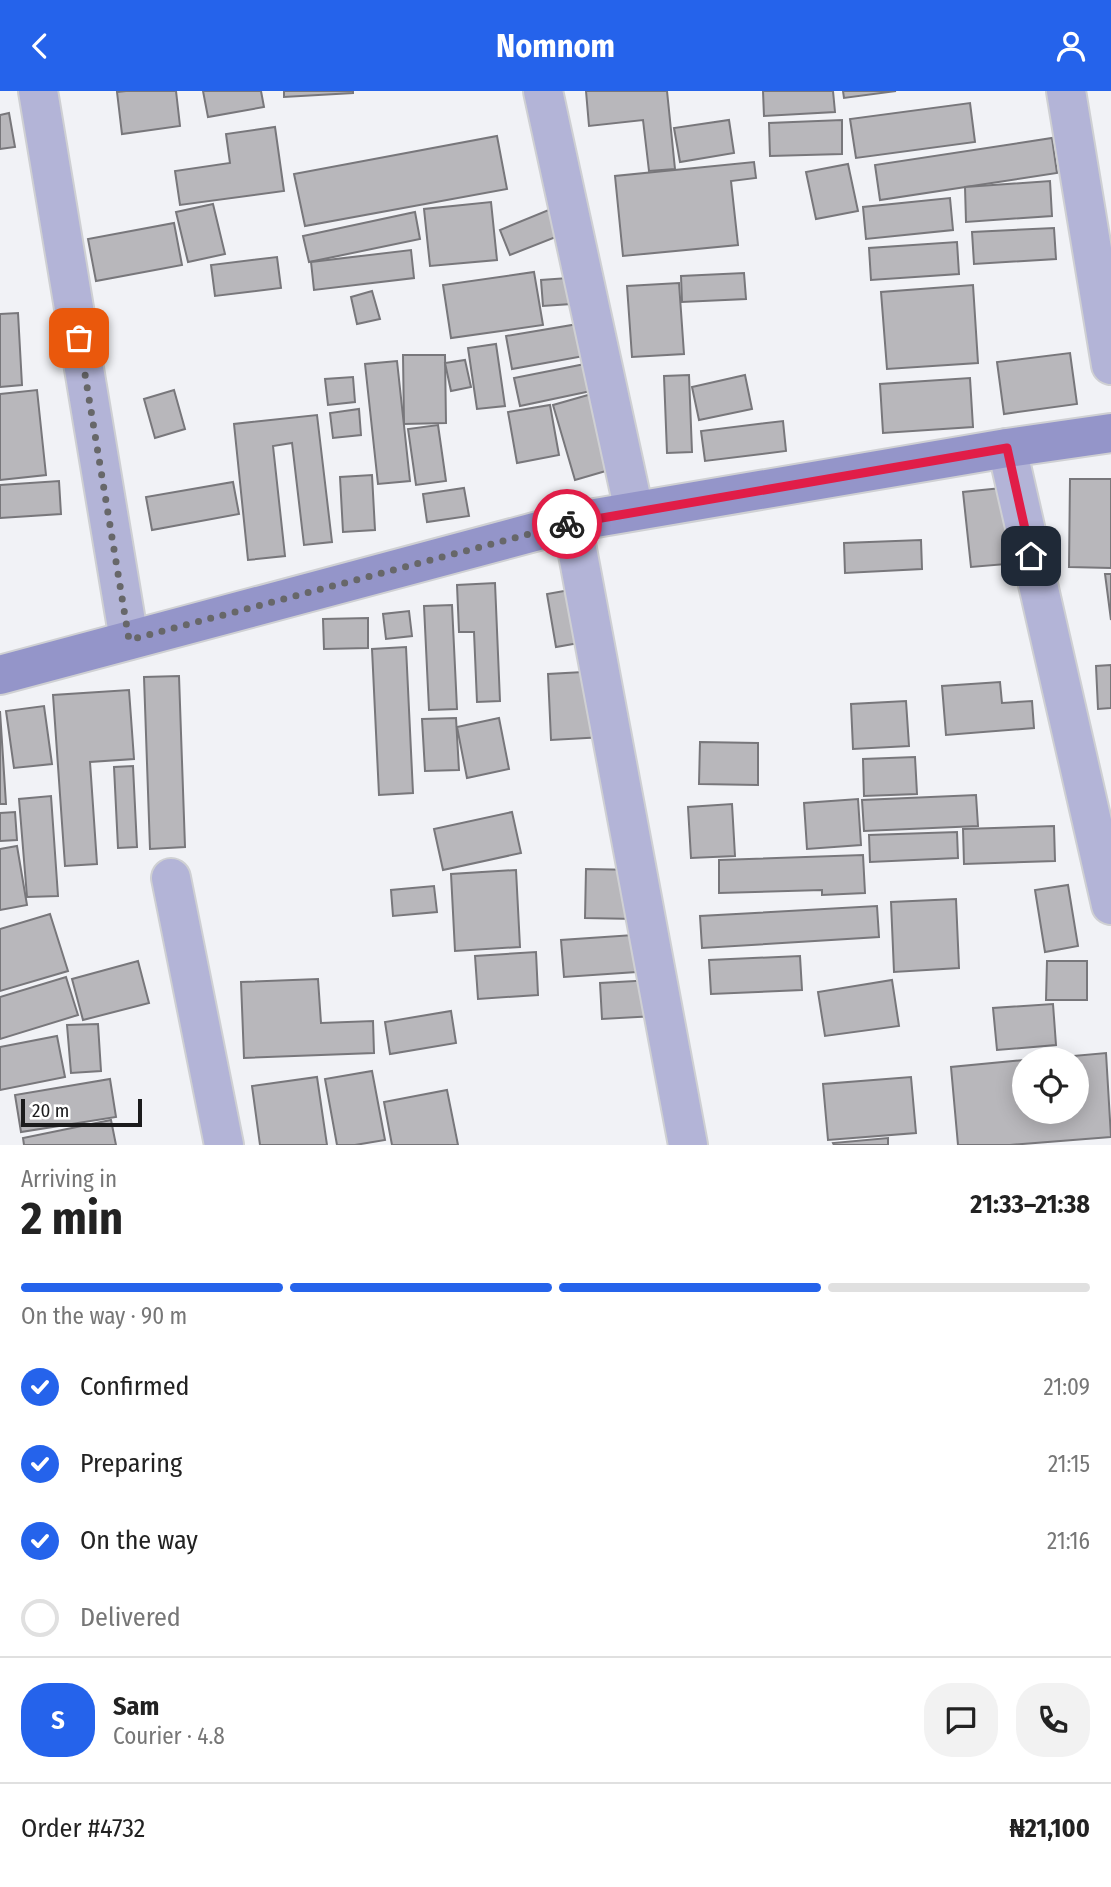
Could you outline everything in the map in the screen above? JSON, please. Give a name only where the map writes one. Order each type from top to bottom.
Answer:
[{"type":"street","points":[[38,91],[129,640]]},
{"type":"street","points":[[543,91],[634,511]]},
{"type":"street","points":[[1066,91],[1111,365]]},
{"type":"street","points":[[0,675],[572,522],[1007,448],[1111,433]]},
{"type":"street","points":[[1007,448],[1111,905]]},
{"type":"street","points":[[572,522],[688,1145]]},
{"type":"street","points":[[171,878],[225,1145]]},
{"type":"building","points":[[176,91],[180,126],[122,134],[117,92]]},
{"type":"building","points":[[203,91],[261,91],[264,107],[208,117]]},
{"type":"building","points":[[284,91],[353,91],[353,93],[284,97]]},
{"type":"building","points":[[586,91],[667,91],[675,169],[649,171],[643,120],[589,126]]},
{"type":"building","points":[[763,91],[833,91],[835,112],[764,116]]},
{"type":"building","points":[[843,91],[896,91],[844,98]]},
{"type":"building","points":[[970,103],[975,142],[856,158],[850,119]]},
{"type":"building","points":[[9,113],[15,147],[0,149],[0,115]]},
{"type":"building","points":[[729,120],[734,153],[680,162],[674,128]]},
{"type":"building","points":[[842,120],[842,154],[770,156],[769,123]]},
{"type":"building","points":[[275,127],[284,191],[180,205],[175,171],[230,163],[226,134]]},
{"type":"building","points":[[497,136],[507,189],[305,226],[294,174]]},
{"type":"building","points":[[1052,138],[1057,173],[880,200],[875,165]]},
{"type":"building","points":[[754,162],[756,178],[731,181],[738,245],[623,256],[615,176]]},
{"type":"building","points":[[848,164],[858,211],[816,219],[806,172]]},
{"type":"building","points":[[1050,181],[1052,216],[966,222],[965,187]]},
{"type":"building","points":[[950,198],[953,230],[866,239],[863,207]]},
{"type":"building","points":[[491,202],[497,260],[430,266],[424,209]]},
{"type":"building","points":[[213,204],[225,254],[188,262],[176,212]]},
{"type":"building","points":[[551,209],[561,235],[510,255],[500,230]]},
{"type":"building","points":[[415,212],[420,239],[309,262],[303,236]]},
{"type":"building","points":[[174,223],[182,265],[96,281],[88,239]]},
{"type":"building","points":[[1054,228],[1056,259],[974,264],[972,232]]},
{"type":"building","points":[[957,242],[959,274],[871,280],[869,248]]},
{"type":"building","points":[[411,250],[414,278],[314,290],[311,262]]},
{"type":"building","points":[[277,257],[281,288],[215,296],[211,265]]},
{"type":"building","points":[[534,272],[543,325],[451,338],[443,285]]},
{"type":"building","points":[[744,273],[746,299],[682,302],[681,276]]},
{"type":"building","points":[[568,278],[571,304],[543,306],[541,280]]},
{"type":"building","points":[[679,283],[684,354],[632,357],[627,286]]},
{"type":"building","points":[[973,285],[978,363],[887,369],[881,292]]},
{"type":"building","points":[[372,291],[380,319],[357,324],[351,297]]},
{"type":"building","points":[[18,313],[22,385],[0,387],[0,314]]},
{"type":"building","points":[[578,324],[584,356],[512,369],[506,336]]},
{"type":"building","points":[[496,344],[505,406],[477,409],[468,348]]},
{"type":"building","points":[[1070,353],[1077,404],[1004,414],[997,362]]},
{"type":"building","points":[[403,355],[445,355],[446,423],[404,424]]},
{"type":"building","points":[[465,360],[471,387],[451,391],[445,363]]},
{"type":"building","points":[[397,361],[410,481],[378,484],[365,364]]},
{"type":"building","points":[[585,364],[591,391],[520,406],[514,378]]},
{"type":"building","points":[[689,375],[692,452],[667,453],[664,376]]},
{"type":"building","points":[[745,375],[752,409],[699,420],[692,387]]},
{"type":"building","points":[[353,377],[355,402],[328,405],[325,379]]},
{"type":"building","points":[[970,378],[973,427],[883,433],[880,384]]},
{"type":"building","points":[[37,390],[46,475],[0,480],[0,394]]},
{"type":"building","points":[[174,390],[185,429],[155,438],[144,399]]},
{"type":"building","points":[[595,393],[616,468],[575,480],[553,405]]},
{"type":"building","points":[[550,405],[559,455],[517,463],[508,412]]},
{"type":"building","points":[[359,409],[361,435],[333,438],[330,413]]},
{"type":"building","points":[[317,415],[332,542],[304,545],[292,443],[273,446],[285,556],[248,560],[234,424]]},
{"type":"building","points":[[783,421],[786,451],[705,461],[701,431]]},
{"type":"building","points":[[438,425],[446,481],[416,485],[408,429]]},
{"type":"building","points":[[372,475],[375,530],[343,532],[340,477]]},
{"type":"building","points":[[1070,479],[1111,479],[1111,568],[1069,567]]},
{"type":"building","points":[[59,481],[61,514],[0,518],[0,485]]},
{"type":"building","points":[[233,482],[239,514],[152,530],[146,497]]},
{"type":"building","points":[[1011,487],[1019,563],[971,567],[963,492]]},
{"type":"building","points":[[464,488],[469,516],[427,522],[423,494]]},
{"type":"building","points":[[921,540],[922,569],[845,573],[844,543]]},
{"type":"building","points":[[1105,574],[1111,574],[1111,620]]},
{"type":"building","points":[[495,583],[500,701],[477,702],[474,632],[459,632],[457,585]]},
{"type":"building","points":[[587,587],[596,640],[556,647],[547,594]]},
{"type":"building","points":[[452,605],[457,709],[429,710],[424,606]]},
{"type":"building","points":[[409,611],[412,636],[386,639],[383,614]]},
{"type":"building","points":[[368,618],[368,648],[324,649],[323,619]]},
{"type":"building","points":[[406,647],[413,793],[379,795],[372,649]]},
{"type":"building","points":[[1111,665],[1111,708],[1098,709],[1096,666]]},
{"type":"building","points":[[601,671],[604,737],[551,740],[548,674]]},
{"type":"building","points":[[179,676],[185,847],[150,849],[144,677]]},
{"type":"building","points":[[1000,682],[1002,703],[1032,701],[1034,728],[946,735],[942,686]]},
{"type":"building","points":[[129,690],[134,759],[90,762],[97,864],[65,866],[53,695]]},
{"type":"building","points":[[906,701],[909,746],[853,749],[851,704]]},
{"type":"building","points":[[44,706],[52,764],[14,768],[6,711]]},
{"type":"building","points":[[0,711],[6,804],[0,804]]},
{"type":"building","points":[[456,718],[459,770],[425,771],[422,719]]},
{"type":"building","points":[[499,718],[509,769],[467,778],[457,727]]},
{"type":"building","points":[[700,742],[758,743],[758,785],[699,784]]},
{"type":"building","points":[[915,757],[917,794],[864,796],[863,759]]},
{"type":"building","points":[[133,766],[137,847],[118,848],[114,767]]},
{"type":"building","points":[[976,795],[978,826],[864,831],[862,800]]},
{"type":"building","points":[[51,796],[58,896],[27,897],[19,799]]},
{"type":"building","points":[[858,799],[861,845],[807,849],[804,803]]},
{"type":"building","points":[[732,804],[735,856],[691,858],[688,807]]},
{"type":"building","points":[[15,812],[17,840],[0,841],[0,813]]},
{"type":"building","points":[[512,812],[521,853],[443,870],[434,829]]},
{"type":"building","points":[[1054,826],[1055,861],[964,864],[963,829]]},
{"type":"building","points":[[957,832],[958,858],[870,862],[869,835]]},
{"type":"building","points":[[17,846],[27,905],[0,910],[0,849]]},
{"type":"building","points":[[863,855],[865,893],[822,895],[822,890],[719,893],[719,860]]},
{"type":"building","points":[[586,869],[637,870],[636,919],[585,918]]},
{"type":"building","points":[[516,870],[520,947],[455,951],[451,874]]},
{"type":"building","points":[[1068,885],[1078,946],[1045,952],[1035,890]]},
{"type":"building","points":[[434,886],[437,912],[393,916],[391,890]]},
{"type":"building","points":[[956,899],[959,968],[894,972],[891,902]]},
{"type":"building","points":[[877,906],[879,937],[702,948],[700,916]]},
{"type":"building","points":[[50,914],[68,971],[0,991],[0,929]]},
{"type":"building","points":[[648,934],[651,971],[564,977],[561,940]]},
{"type":"building","points":[[536,952],[538,995],[478,999],[475,956]]},
{"type":"building","points":[[800,956],[802,990],[711,994],[709,960]]},
{"type":"building","points":[[138,961],[149,1003],[83,1020],[72,979]]},
{"type":"building","points":[[1047,961],[1087,961],[1087,1000],[1046,1000]]},
{"type":"building","points":[[66,977],[78,1015],[0,1039],[0,997]]},
{"type":"building","points":[[318,979],[321,1023],[373,1021],[374,1053],[244,1058],[241,982]]},
{"type":"building","points":[[653,980],[655,1016],[602,1019],[600,983]]},
{"type":"building","points":[[892,980],[899,1026],[825,1036],[818,992]]},
{"type":"building","points":[[1053,1004],[1056,1045],[997,1050],[993,1008]]},
{"type":"building","points":[[451,1011],[456,1043],[390,1054],[385,1022]]},
{"type":"building","points":[[98,1024],[101,1071],[71,1073],[67,1025]]},
{"type":"building","points":[[57,1036],[65,1077],[0,1090],[0,1047]]},
{"type":"building","points":[[1106,1053],[1111,1137],[1010,1145],[958,1145],[951,1067],[1012,1061],[1012,1124],[1089,1124],[1089,1055]]},
{"type":"building","points":[[372,1071],[385,1140],[337,1145],[325,1079]]},
{"type":"building","points":[[317,1077],[327,1145],[260,1145],[252,1086]]},
{"type":"building","points":[[911,1077],[916,1133],[828,1140],[823,1084]]},
{"type":"building","points":[[110,1079],[116,1117],[21,1132],[15,1095]]},
{"type":"building","points":[[447,1090],[458,1145],[392,1145],[384,1102]]},
{"type":"building","points":[[111,1120],[116,1145],[24,1145],[23,1138]]},
{"type":"building","points":[[888,1138],[888,1145],[833,1143]]},
{"type":"way so far","points":[[79,338],[129,640],[567,524]]},
{"type":"route","points":[[567,524],[1007,448],[1031,556]]}]
